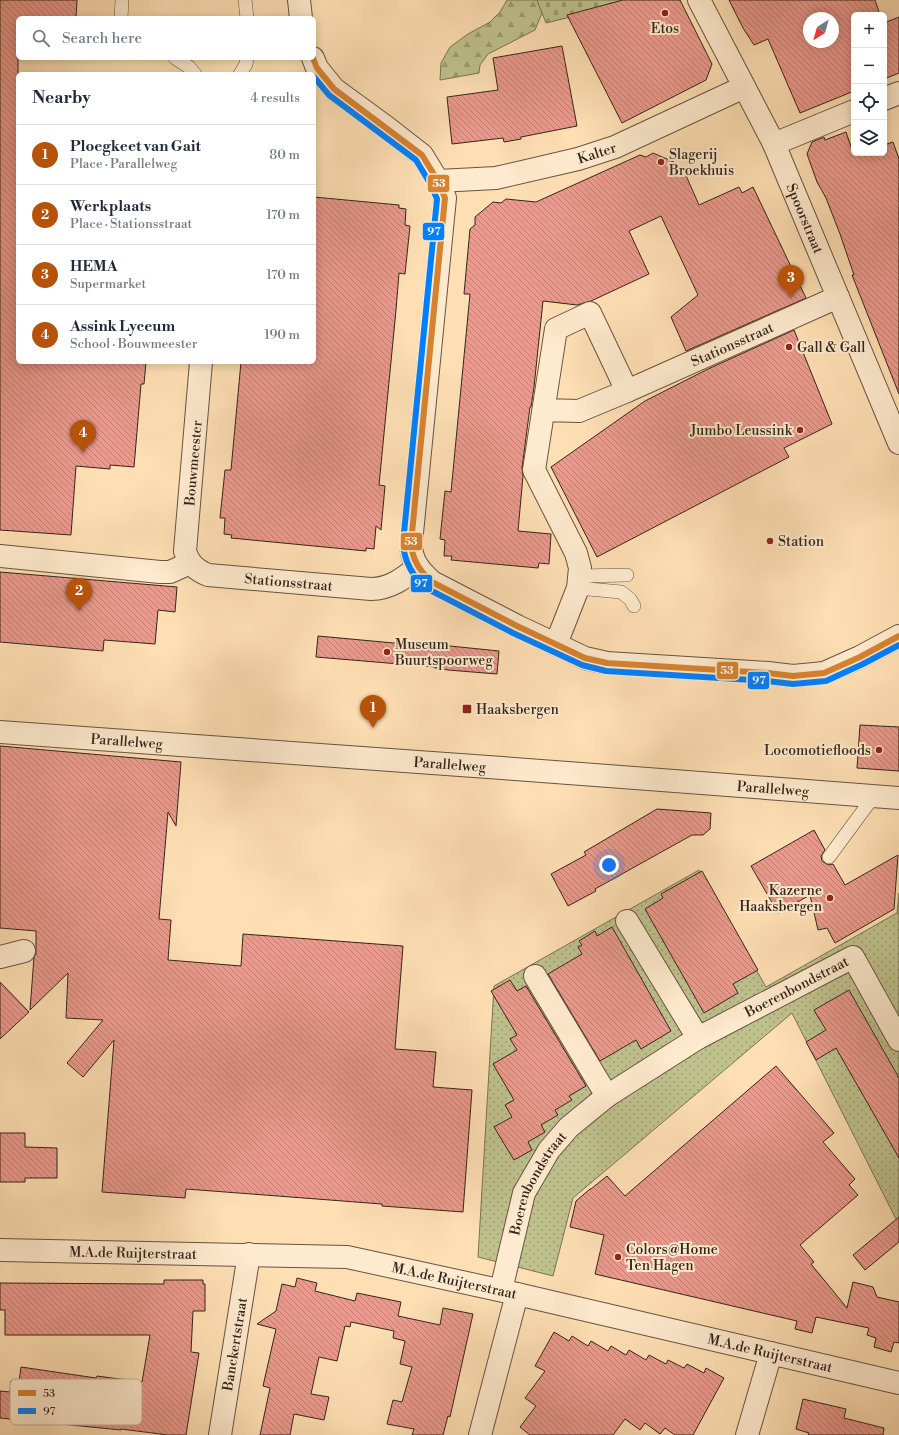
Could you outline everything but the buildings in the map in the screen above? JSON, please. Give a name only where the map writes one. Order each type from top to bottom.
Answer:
[{"type":"street","points":[[299,0],[301,16]]},
{"type":"street","name":"Spoorstraat","points":[[699,0],[774,144],[899,443]]},
{"type":"street","points":[[313,67],[334,89],[422,155],[438,181],[445,198],[411,543],[411,553],[422,573],[432,582],[556,644],[585,658],[607,663],[794,676],[824,673],[860,657],[899,636]]},
{"type":"street","name":"Kalter","points":[[438,181],[496,178],[578,159],[615,147],[744,87]]},
{"type":"street","points":[[887,98],[899,93]]},
{"type":"street","points":[[774,144],[851,111]]},
{"type":"street","name":"Stationsstraat","points":[[544,410],[579,411],[838,297]]},
{"type":"street","points":[[556,644],[579,582],[580,568],[576,553],[534,470],[556,329],[590,313],[627,391]]},
{"type":"street","name":"Bouwmeester","points":[[190,563],[185,551],[201,364]]},
{"type":"street","points":[[0,556],[160,572],[170,572],[190,563]]},
{"type":"street","name":"Stationsstraat","points":[[190,563],[196,570],[208,575],[371,589],[380,589],[394,583],[418,567]]},
{"type":"street","name":"Parallelweg","points":[[0,732],[899,798]]},
{"type":"street","points":[[627,921],[698,1038]]},
{"type":"street","points":[[0,957],[24,952]]},
{"type":"street","name":"Boerenbondstraat","points":[[480,1435],[509,1292],[524,1193],[549,1150],[569,1127],[607,1096],[698,1038],[853,957],[899,1040]]},
{"type":"street","points":[[535,976],[607,1096]]},
{"type":"street","name":"M.A.de Ruijterstraat","points":[[0,1250],[347,1257],[509,1292],[899,1383]]},
{"type":"street","name":"Banckertstraat","points":[[220,1435],[249,1254]]},
{"type":"street","points":[[747,1435],[771,1353]]},
{"type":"lane","points":[[121,16],[122,0]]},
{"type":"lane","points":[[245,0],[247,16]]},
{"type":"lane","points":[[179,60],[193,72]]},
{"type":"lane","points":[[241,72],[247,60]]},
{"type":"lane","points":[[579,582],[627,575]]},
{"type":"lane","points":[[579,582],[621,592],[630,599],[634,606]]},
{"type":"lane","points":[[829,858],[874,796]]},
{"type":"green space","points":[[507,0],[537,0],[542,13],[535,30],[488,54],[480,65],[479,73],[440,80],[441,63],[450,47],[468,34],[490,22],[500,12]]},
{"type":"green space","points":[[537,0],[640,0],[546,23]]},
{"type":"green space","points":[[699,870],[766,987],[897,913],[899,893],[899,1225],[792,1013],[573,1198],[553,1276],[478,1257],[494,986]]},
{"type":"transit line","name":"53","points":[[314,60],[317,68],[334,89],[422,155],[438,181],[445,198],[411,543],[415,560],[420,569],[432,582],[517,626],[585,658],[607,663],[768,673],[793,676],[824,673],[860,657],[899,636]]},
{"type":"transit line","name":"97","points":[[316,79],[329,95],[416,160],[431,185],[437,199],[403,543],[405,557],[410,569],[428,589],[513,633],[582,665],[606,671],[793,684],[826,681],[899,645]]},
{"type":"place","name":"Etos","points":[[665,13]]},
{"type":"place","name":"Slagerij Broekhuis","points":[[661,162]]},
{"type":"place","name":"HEMA","points":[[791,298]]},
{"type":"place","name":"Gall & Gall","points":[[789,347]]},
{"type":"place","name":"Jumbo Leussink","points":[[800,430]]},
{"type":"place","name":"Assink Lyceum","points":[[83,453]]},
{"type":"place","name":"Station","points":[[770,541]]},
{"type":"place","name":"Werkplaats","points":[[79,611]]},
{"type":"place","name":"Museum Buurtspoorweg","points":[[387,652]]},
{"type":"place","name":"Haaksbergen","points":[[467,709]]},
{"type":"place","name":"Ploegkeet van Gait","points":[[373,728]]},
{"type":"place","name":"Locomotiefloods","points":[[879,750]]},
{"type":"place","name":"Kazerne Haaksbergen","points":[[830,898]]},
{"type":"place","name":"Colors@Home Ten Hagen","points":[[618,1257]]}]
